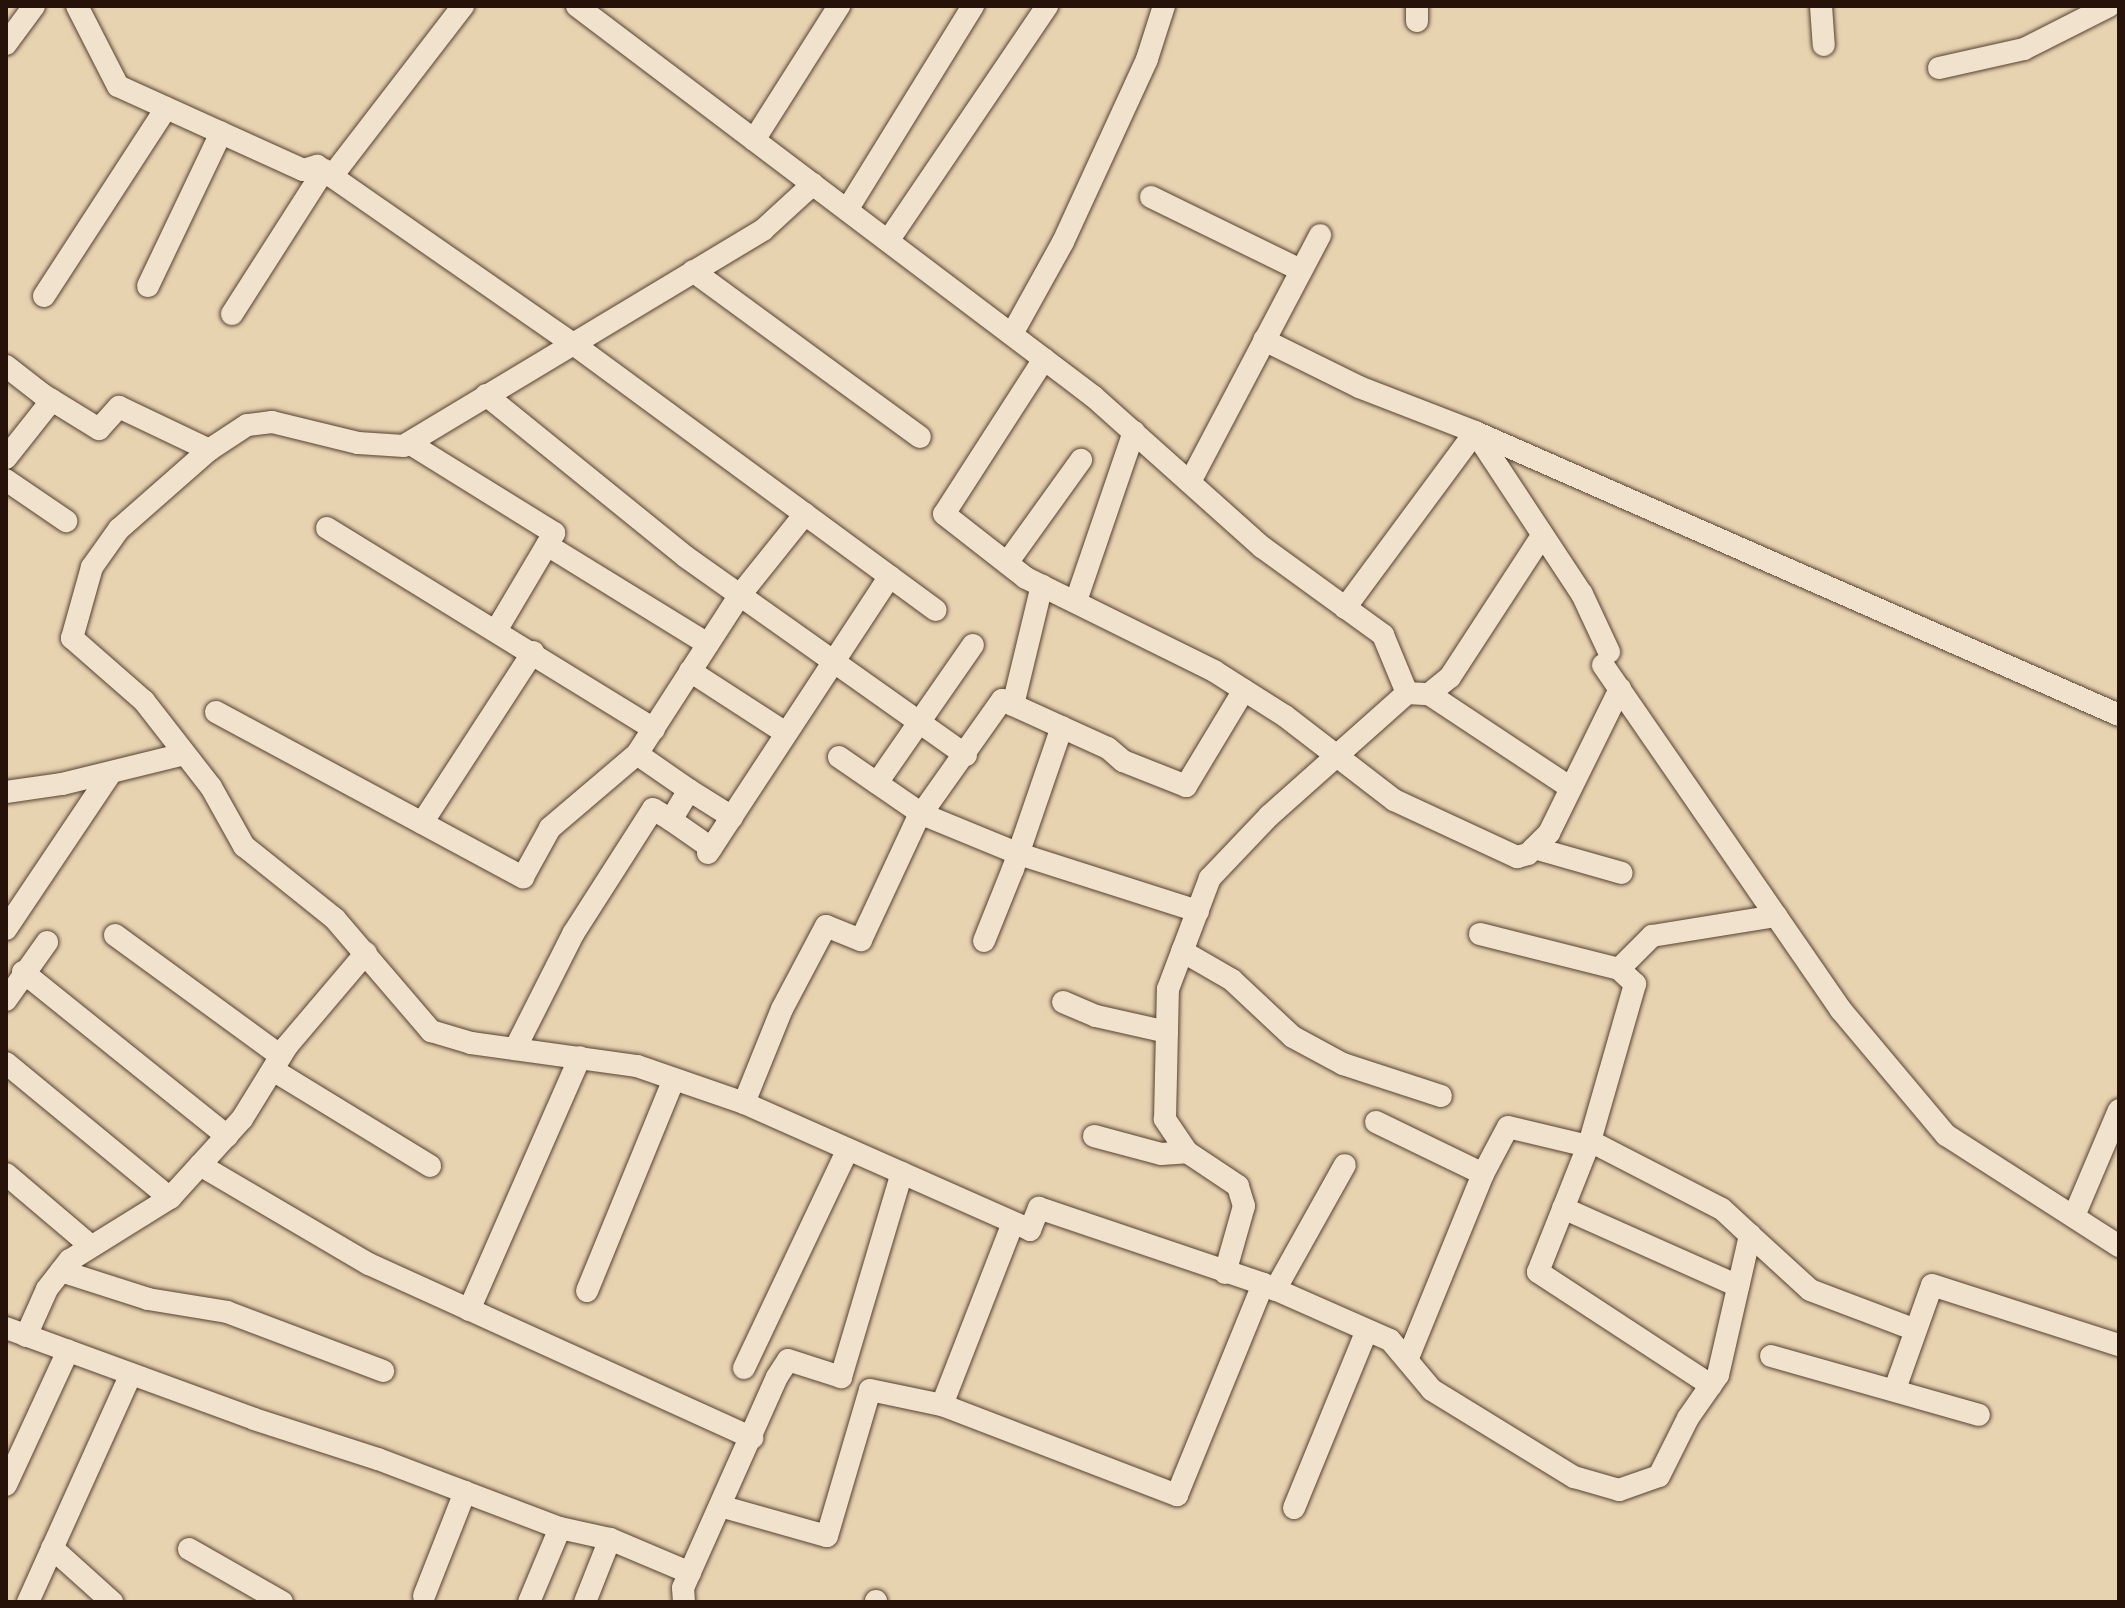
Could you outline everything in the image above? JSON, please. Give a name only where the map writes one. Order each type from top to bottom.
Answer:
[{"type":"street","points":[[6,44],[34,6]]},
{"type":"street","points":[[77,6],[118,86],[303,170],[317,166],[328,173],[572,343],[936,610]]},
{"type":"street","points":[[232,314],[328,173],[463,6]]},
{"type":"street","points":[[754,140],[839,6]]},
{"type":"street","points":[[847,210],[973,6]]},
{"type":"street","points":[[888,241],[1047,6]]},
{"type":"street","points":[[1012,334],[1063,242],[1147,59],[1164,6]]},
{"type":"street","points":[[1821,6],[1824,45]]},
{"type":"street","points":[[1939,68],[2024,49],[2109,6]]},
{"type":"street","points":[[590,10],[754,140],[1044,359],[1134,432],[1262,547],[1383,635],[1418,694],[1571,788]]},
{"type":"street","points":[[44,296],[166,108]]},
{"type":"street","points":[[148,286],[221,133]]},
{"type":"street","points":[[813,184],[763,230],[404,446],[358,443],[272,422],[247,425],[209,450],[119,529],[92,567],[72,638],[144,701],[211,787],[244,846],[335,919],[431,1031],[471,1043],[637,1066],[744,1103],[1030,1230],[1039,1208],[1269,1287],[1390,1340],[1432,1390],[1574,1477],[1619,1490],[1659,1476],[1688,1418],[1718,1375],[1750,1235]]},
{"type":"street","points":[[1151,197],[1301,270]]},
{"type":"street","points":[[1190,482],[1320,235]]},
{"type":"street","points":[[693,271],[920,437]]},
{"type":"street","points":[[1264,340],[1359,387],[1475,432],[2119,715]]},
{"type":"street","points":[[1044,359],[944,514],[1007,563],[1042,585],[1214,671],[1244,690],[1338,755],[1394,800],[1517,857],[1534,848],[1549,833],[1620,689]]},
{"type":"street","points":[[6,366],[99,429],[119,407],[209,450]]},
{"type":"street","points":[[486,395],[686,557],[966,755]]},
{"type":"street","points":[[6,458],[52,400]]},
{"type":"street","points":[[1076,601],[1134,432]]},
{"type":"street","points":[[1475,432],[1582,594],[1620,689],[1841,1010],[1946,1135],[2119,1246]]},
{"type":"street","points":[[1345,608],[1475,432]]},
{"type":"street","points":[[409,443],[554,533],[497,629]]},
{"type":"street","points":[[1007,563],[1081,460]]},
{"type":"street","points":[[6,480],[66,521]]},
{"type":"street","points":[[216,712],[523,877],[550,828],[637,754],[740,595],[805,514]]},
{"type":"street","points":[[327,528],[497,629],[654,729]]},
{"type":"street","points":[[1225,1273],[1244,1206],[1238,1186],[1187,1152],[1165,1119],[1168,989],[1210,878],[1269,816],[1338,755],[1418,694],[1450,677],[1542,536]]},
{"type":"street","points":[[547,545],[708,644]]},
{"type":"street","points":[[515,1049],[573,934],[653,809],[710,851],[890,576]]},
{"type":"street","points":[[1013,705],[1042,585]]},
{"type":"street","points":[[877,783],[973,645]]},
{"type":"street","points":[[422,823],[533,652]]},
{"type":"street","points":[[690,671],[786,733]]},
{"type":"street","points":[[744,1103],[782,1009],[826,926],[861,940],[922,814],[1002,700],[1108,748],[1123,761],[1186,786],[1244,690]]},
{"type":"street","points":[[984,941],[1019,854],[1062,727]]},
{"type":"street","points":[[6,792],[111,773],[184,754]]},
{"type":"street","points":[[637,754],[732,817]]},
{"type":"street","points":[[839,757],[922,814],[1019,854],[1198,911]]},
{"type":"street","points":[[6,929],[111,773]]},
{"type":"street","points":[[671,820],[689,790]]},
{"type":"street","points":[[1534,848],[1622,873]]},
{"type":"street","points":[[1619,969],[1652,936],[1776,916]]},
{"type":"street","points":[[1480,934],[1619,969],[1635,984],[1589,1143],[1538,1272],[1711,1385]]},
{"type":"street","points":[[115,935],[277,1063],[430,1166]]},
{"type":"street","points":[[6,999],[47,942]]},
{"type":"street","points":[[1182,951],[1232,980],[1293,1037],[1343,1064],[1441,1096]]},
{"type":"street","points":[[366,953],[277,1063],[242,1119],[170,1198],[70,1260],[16,1332],[560,1528],[610,1539],[687,1585]]},
{"type":"street","points":[[23,972],[227,1136]]},
{"type":"street","points":[[1063,1002],[1096,1016],[1167,1032]]},
{"type":"street","points":[[469,1310],[580,1057]]},
{"type":"street","points":[[6,1063],[170,1198]]},
{"type":"street","points":[[587,1291],[674,1079]]},
{"type":"street","points":[[2074,1216],[2119,1110]]},
{"type":"street","points":[[1376,1122],[1483,1174]]},
{"type":"street","points":[[1407,1360],[1483,1174],[1508,1127],[1589,1143],[1722,1209],[1810,1290],[1916,1330]]},
{"type":"street","points":[[1094,1136],[1161,1154],[1187,1152]]},
{"type":"street","points":[[744,1368],[848,1149]]},
{"type":"street","points":[[200,1165],[369,1264],[752,1438]]},
{"type":"street","points":[[720,1506],[827,1536],[870,1390],[942,1405],[1177,1495],[1269,1287],[1345,1165]]},
{"type":"street","points":[[687,1585],[777,1377],[788,1360],[841,1377],[902,1173]]},
{"type":"street","points":[[6,1174],[91,1246]]},
{"type":"street","points":[[1563,1208],[1738,1286]]},
{"type":"street","points":[[942,1405],[1013,1223]]},
{"type":"street","points":[[61,1271],[148,1299],[227,1312],[383,1371]]},
{"type":"street","points":[[1895,1389],[1932,1285],[2119,1345]]},
{"type":"street","points":[[1294,1508],[1367,1330]]},
{"type":"street","points":[[6,1485],[68,1351]]},
{"type":"street","points":[[1771,1356],[1979,1415]]},
{"type":"street","points":[[28,1602],[131,1374]]},
{"type":"street","points":[[424,1596],[465,1492]]},
{"type":"street","points":[[529,1602],[560,1528]]},
{"type":"street","points":[[585,1602],[610,1539]]},
{"type":"street","points":[[52,1548],[112,1602]]},
{"type":"street","points":[[189,1549],[282,1602]]},
{"type":"street","points":[[668,1602],[676,1583],[687,1585]]}]
